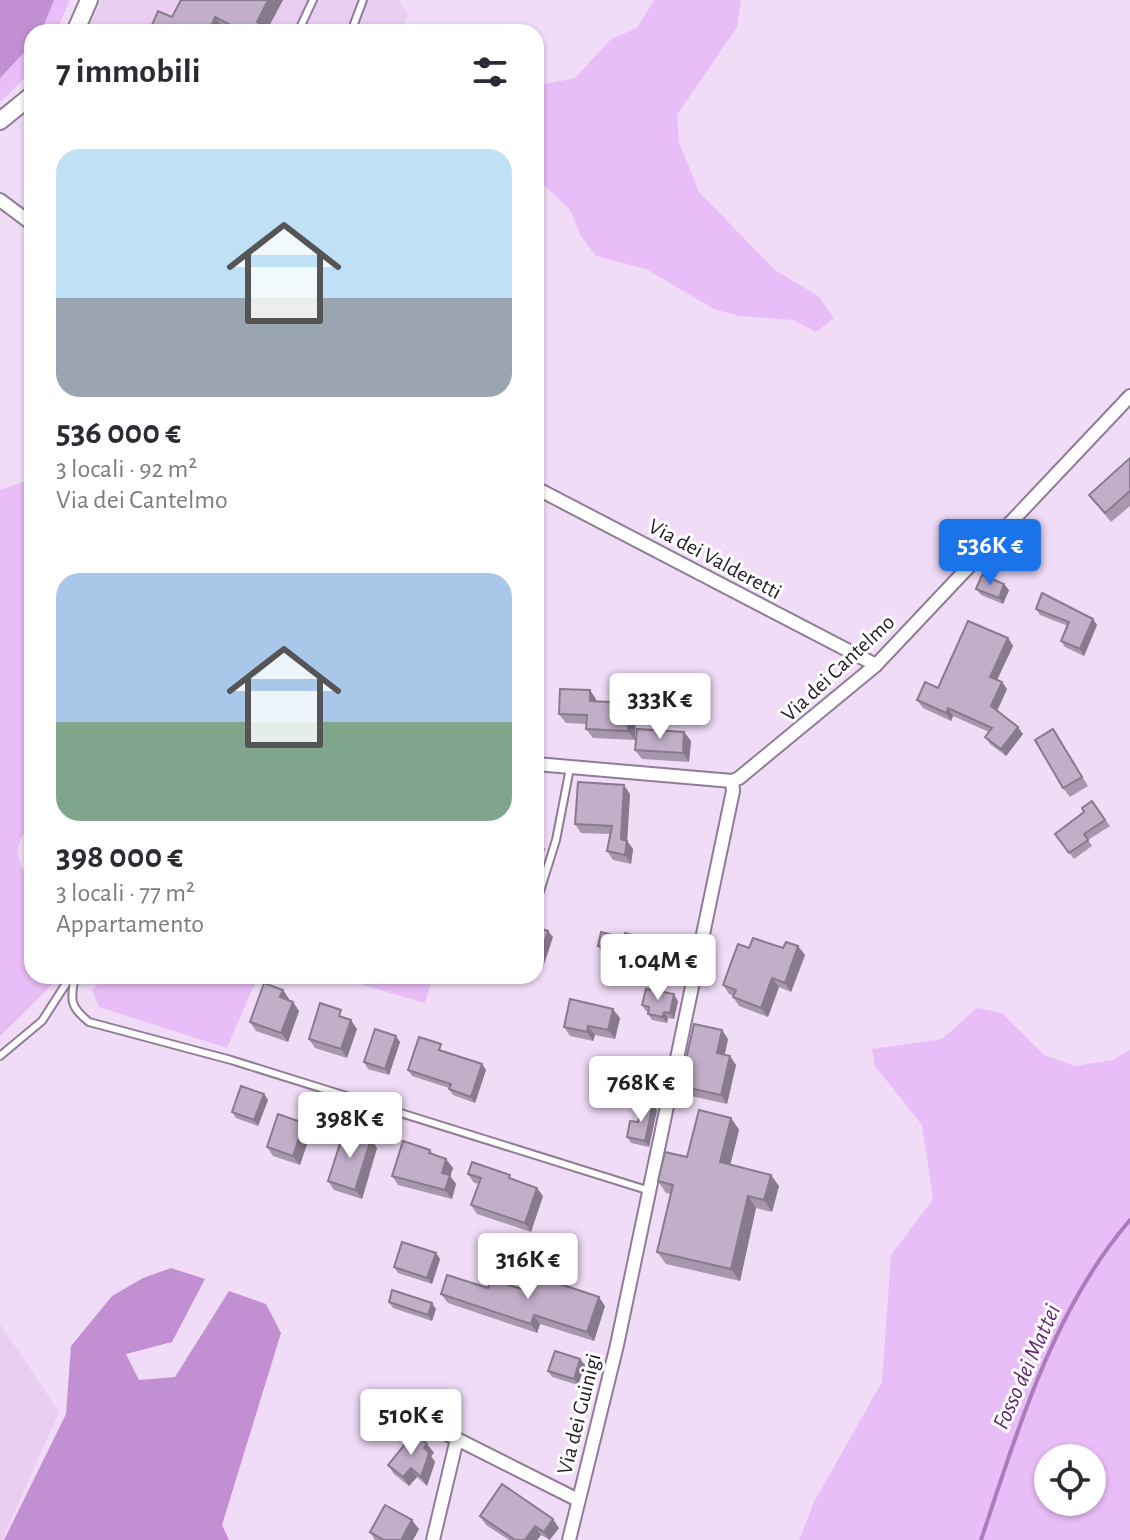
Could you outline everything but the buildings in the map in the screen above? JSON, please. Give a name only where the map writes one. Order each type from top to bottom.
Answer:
[{"type":"main road","points":[[78,24],[89,0]]},
{"type":"main road","points":[[0,121],[24,102]]},
{"type":"street","points":[[0,200],[24,218]]},
{"type":"street","name":"Via dei Cantelmo","points":[[732,781],[806,726],[876,665],[1130,396]]},
{"type":"street","name":"Via dei Valderetti","points":[[544,492],[876,665]]},
{"type":"street","points":[[544,765],[732,781]]},
{"type":"street","name":"Via dei Guinigi","points":[[569,1540],[650,1191],[733,791],[732,781]]},
{"type":"street","points":[[427,1424],[578,1500]]},
{"type":"street","points":[[433,1540],[457,1439]]},
{"type":"lane","points":[[302,24],[313,0]]},
{"type":"lane","points":[[354,24],[363,0]]},
{"type":"lane","points":[[544,878],[556,840],[570,768]]},
{"type":"lane","points":[[0,1056],[42,1021],[67,984]]},
{"type":"lane","points":[[72,984],[70,1002],[73,1010],[89,1022],[231,1060],[650,1191]]},
{"type":"shaded area","points":[[0,0],[70,0],[60,24],[24,24],[24,79],[0,102]]},
{"type":"shaded area","points":[[0,0],[54,0],[44,24],[24,24],[24,52],[0,78]]},
{"type":"shaded area","points":[[102,0],[398,0],[409,14],[404,24],[90,24]]},
{"type":"shaded area","points":[[654,0],[741,0],[737,27],[677,115],[679,142],[699,192],[775,270],[818,296],[834,318],[816,332],[793,320],[739,316],[714,309],[646,269],[596,256],[581,236],[570,210],[544,185],[544,84],[575,78],[611,39],[637,28]]},
{"type":"shaded area","points":[[24,482],[24,833],[18,853],[24,872],[24,984],[53,984],[0,1036],[0,490]]},
{"type":"shaded area","points":[[98,984],[255,984],[227,1048],[99,1007],[92,990]]},
{"type":"shaded area","points":[[360,984],[431,984],[425,1003]]},
{"type":"shaded area","points":[[977,1008],[1002,1013],[1044,1055],[1075,1066],[1113,1060],[1130,1050],[1130,1540],[799,1540],[814,1502],[882,1382],[891,1255],[933,1199],[922,1125],[875,1066],[872,1049],[942,1039]]},
{"type":"shaded area","points":[[171,1268],[205,1279],[172,1342],[126,1354],[139,1380],[175,1377],[229,1291],[266,1304],[281,1333],[222,1525],[229,1540],[4,1540],[66,1414],[71,1346],[112,1296],[143,1278]]},
{"type":"shaded area","points":[[0,1324],[59,1412],[2,1540],[0,1540]]},
{"type":"waterway","name":"Fosso dei Mattei","points":[[981,1540],[1024,1414],[1059,1331],[1079,1292],[1130,1220]]}]
